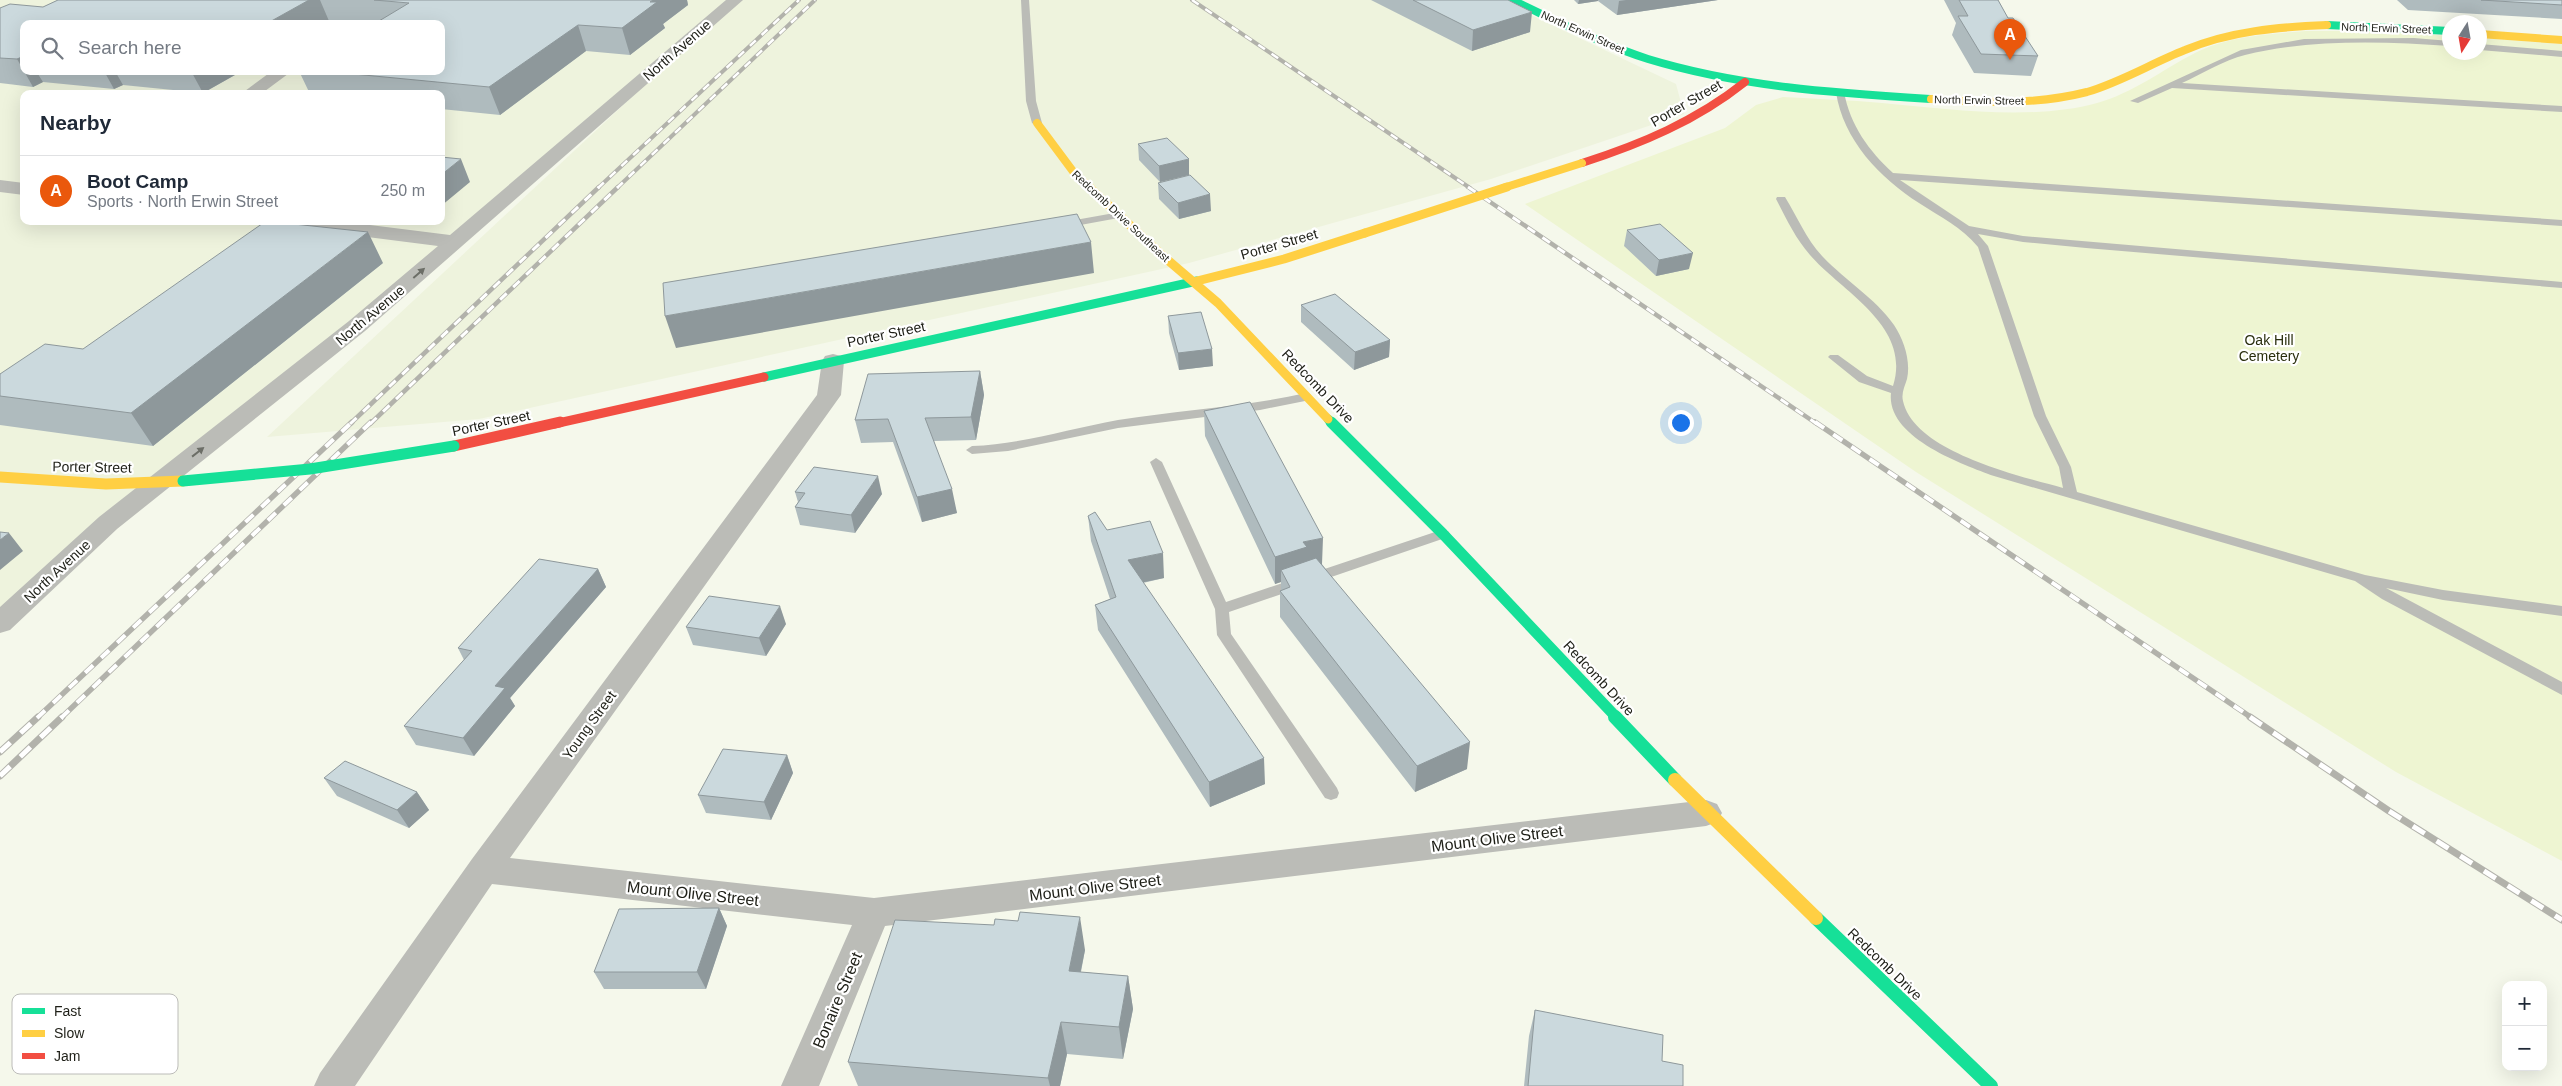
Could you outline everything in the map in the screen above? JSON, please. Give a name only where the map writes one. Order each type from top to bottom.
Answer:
[{"type":"street","name":"North Avenue","points":[[0,623],[108,523],[171,482],[456,242],[735,0]]},
{"type":"street","name":"North Erwin Street","points":[[1512,0],[1608,44],[1646,58],[1745,82],[1840,92],[1971,102],[2043,100],[2105,87],[2191,47],[2249,32],[2325,26],[2442,31]]},
{"type":"street","points":[[2487,35],[2562,40]]},
{"type":"street","points":[[255,90],[278,75]]},
{"type":"street","name":"Porter Street","points":[[0,477],[58,482],[171,482],[310,469],[454,446],[1195,282],[1284,259],[1634,147],[1676,129],[1714,108],[1745,82]]},
{"type":"street","name":"Redcomb Drive Southeast","points":[[1037,123],[1075,174],[1195,282]]},
{"type":"street","points":[[0,186],[20,188]]},
{"type":"street","points":[[321,225],[456,242]]},
{"type":"street","name":"Redcomb Drive","points":[[1195,282],[1218,303],[1306,397],[1443,534],[1706,813],[1991,1086]]},
{"type":"street","name":"Young Street","points":[[333,1086],[484,869],[829,394],[833,361]]},
{"type":"street","name":"Mount Olive Street","points":[[484,869],[874,913],[1706,813]]},
{"type":"street","name":"Bonaire Street","points":[[800,1086],[874,913]]},
{"type":"lane","name":"Redcomb Drive Southeast","points":[[1025,0],[1031,101],[1037,123]]},
{"type":"lane","points":[[2135,102],[2241,53],[2304,42],[2414,41],[2442,43]]},
{"type":"lane","points":[[2487,48],[2562,54]]},
{"type":"lane","points":[[2172,85],[2562,109]]},
{"type":"lane","points":[[1840,92],[1848,120],[1864,146],[1890,176],[1918,198],[1967,229],[1982,246],[2040,416],[2065,467],[2071,495]]},
{"type":"lane","points":[[1890,176],[2562,223]]},
{"type":"lane","points":[[1781,199],[1812,252],[1875,309],[1895,336],[1902,371],[1896,401],[1906,422],[1936,447],[1990,470],[2360,578],[2443,595],[2562,611]]},
{"type":"lane","points":[[1050,228],[1120,215]]},
{"type":"lane","points":[[1967,229],[2023,239],[2086,245],[2562,285]]},
{"type":"lane","points":[[1834,357],[1863,379],[1897,391]]},
{"type":"lane","points":[[972,450],[998,449],[1077,431],[1164,418],[1269,406],[1306,397]]},
{"type":"lane","points":[[1156,462],[1222,609],[1224,635],[1331,793]]},
{"type":"lane","points":[[1222,609],[1443,534]]},
{"type":"lane","points":[[2360,578],[2387,596],[2562,689]]},
{"type":"shaded area","points":[[0,0],[1499,0],[1676,84],[1684,114],[1491,179],[1189,263],[479,419],[267,437],[721,14],[0,623]]},
{"type":"green space","name":"Oak Hill Cemetery","points":[[2388,31],[2442,35],[2442,60],[2487,60],[2487,39],[2562,44],[2562,861],[2396,772],[1916,472],[1525,204],[1725,128],[1756,105],[1783,97],[1990,112],[2046,111],[2072,108],[2110,99],[2208,47],[2235,39],[2278,33]]},
{"type":"building","points":[[58,0],[309,0],[273,20],[20,20],[20,58],[0,58],[0,8],[10,4],[43,7]]},
{"type":"building","points":[[374,0],[653,0],[650,2],[657,2],[622,28],[578,25],[489,87],[364,75],[445,75],[445,20],[381,20],[409,3]]},
{"type":"building","points":[[1413,0],[1508,0],[1532,12],[1473,30]]},
{"type":"building","points":[[1959,0],[1998,0],[2008,18],[2013,18],[2038,56],[1981,54],[1958,16],[1968,16]]},
{"type":"building","points":[[2481,0],[2562,0],[2562,5]]},
{"type":"building","points":[[1167,138],[1189,159],[1159,166],[1138,144]]},
{"type":"building","points":[[445,157],[461,159],[445,172]]},
{"type":"building","points":[[1190,175],[1210,194],[1178,203],[1158,183]]},
{"type":"building","points":[[1077,214],[1091,242],[665,316],[663,283]]},
{"type":"building","points":[[1660,224],[1693,253],[1659,260],[1627,230]]},
{"type":"building","points":[[260,225],[303,225],[368,232],[131,413],[0,396],[0,374],[45,344],[83,349]]},
{"type":"building","points":[[1335,294],[1390,340],[1355,352],[1301,305]]},
{"type":"building","points":[[1201,312],[1212,349],[1178,353],[1168,316]]},
{"type":"building","points":[[980,371],[971,417],[925,418],[952,489],[917,497],[888,419],[855,420],[868,374]]},
{"type":"building","points":[[1250,402],[1323,538],[1303,542],[1307,547],[1275,557],[1204,411]]},
{"type":"building","points":[[814,467],[878,476],[851,515],[795,507],[805,493],[795,492]]},
{"type":"building","points":[[1095,512],[1107,530],[1150,521],[1163,553],[1128,560],[1264,758],[1209,782],[1095,605],[1116,597],[1088,516]]},
{"type":"building","points":[[0,532],[9,533],[0,540]]},
{"type":"building","points":[[1316,558],[1470,742],[1417,766],[1280,591],[1290,587],[1281,570]]},
{"type":"building","points":[[539,559],[598,569],[495,686],[505,688],[463,738],[404,726],[472,651],[458,648]]},
{"type":"building","points":[[709,596],[780,606],[759,638],[686,627]]},
{"type":"building","points":[[723,749],[787,755],[764,802],[698,795]]},
{"type":"building","points":[[345,761],[417,792],[397,810],[324,778]]},
{"type":"building","points":[[719,908],[697,972],[594,972],[619,909]]},
{"type":"building","points":[[1020,912],[1080,917],[1069,971],[1128,976],[1119,1027],[1061,1022],[1048,1078],[848,1062],[895,920],[994,925],[995,919],[1018,921]]},
{"type":"building","points":[[1535,1010],[1663,1035],[1662,1061],[1683,1065],[1683,1086],[1528,1086]]},
{"type":"railway","points":[[598,188],[799,0]]},
{"type":"railway","points":[[617,188],[815,0]]},
{"type":"railway","points":[[1192,0],[1470,188]]},
{"type":"railway","points":[[350,424],[599,187]]},
{"type":"railway","points":[[370,424],[618,187]]},
{"type":"railway","points":[[1468,187],[1817,424]]},
{"type":"railway","points":[[37,718],[352,422]]},
{"type":"railway","points":[[61,718],[371,422]]},
{"type":"railway","points":[[1815,422],[2252,718]]},
{"type":"railway","points":[[0,752],[38,717]]},
{"type":"railway","points":[[0,776],[62,717]]},
{"type":"railway","points":[[2250,717],[2389,811],[2562,920]]},
{"type":"traffic: fast","points":[[1512,0],[1613,46],[1682,69],[1717,77],[1788,88],[1931,99]]},
{"type":"traffic: fast","points":[[2327,25],[2442,31]]},
{"type":"traffic: fast","points":[[764,377],[1197,281]]},
{"type":"traffic: fast","points":[[1328,419],[1443,534],[1675,780]]},
{"type":"traffic: fast","points":[[183,481],[310,469],[454,446]]},
{"type":"traffic: fast","points":[[1816,918],[1991,1086]]},
{"type":"traffic: slow","points":[[1931,99],[2008,102],[2066,96],[2098,88],[2124,78],[2173,54],[2220,38],[2273,29],[2327,25]]},
{"type":"traffic: slow","points":[[2487,35],[2562,40]]},
{"type":"traffic: slow","points":[[1037,123],[1075,174],[1163,256],[1218,303],[1328,419]]},
{"type":"traffic: slow","points":[[1365,233],[1582,163]]},
{"type":"traffic: slow","points":[[1197,281],[1284,259],[1365,233]]},
{"type":"traffic: slow","points":[[0,477],[106,484],[183,481]]},
{"type":"traffic: slow","points":[[1675,780],[1816,918]]},
{"type":"traffic: jam","points":[[1582,163],[1668,131],[1708,110],[1745,82]]},
{"type":"traffic: jam","points":[[454,446],[764,377]]},
{"type":"place","name":"Boot Camp","points":[[2010,60]]}]
